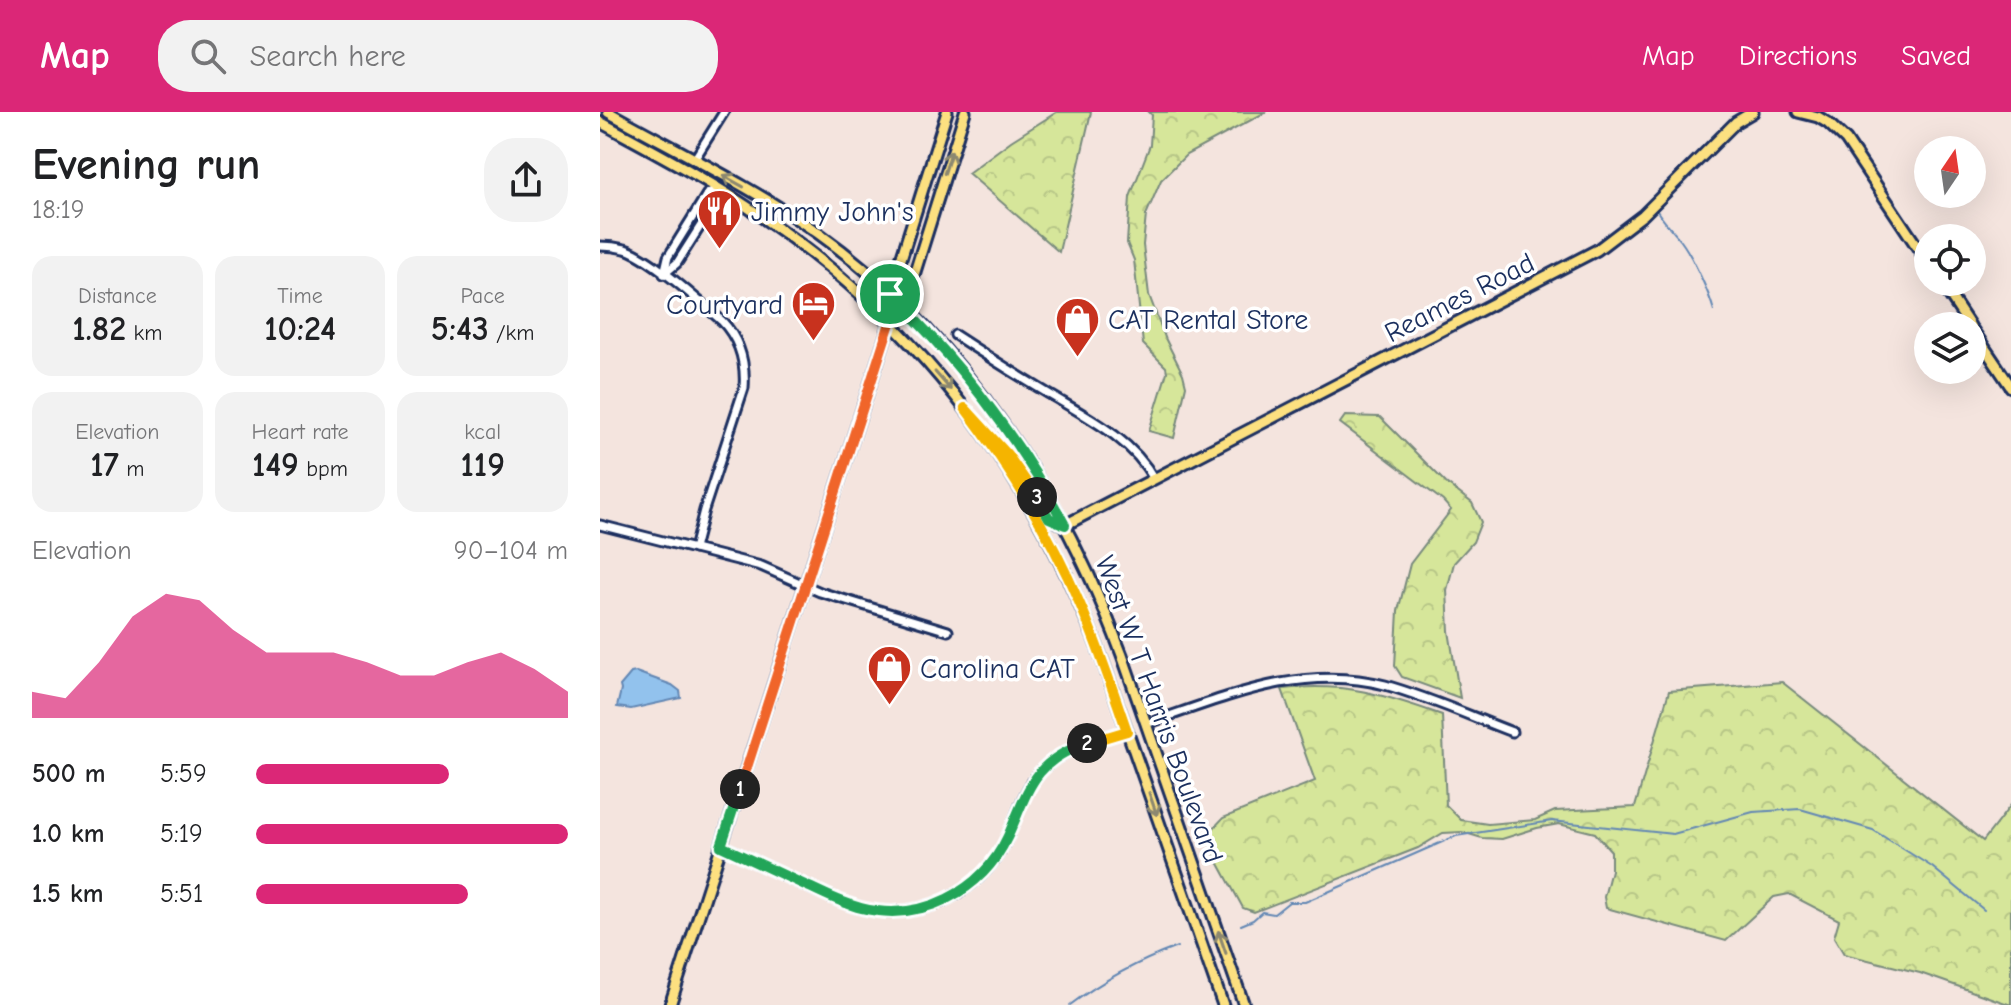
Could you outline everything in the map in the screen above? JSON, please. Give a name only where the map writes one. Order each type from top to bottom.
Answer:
[{"type":"main road","name":"West W T Harris Boulevard","points":[[608,112],[773,204],[859,265],[904,307],[956,364],[998,417],[1065,525],[1113,630],[1244,1005]]},
{"type":"main road","points":[[670,1005],[890,323],[890,294],[947,112]]},
{"type":"main road","points":[[890,323],[904,307],[965,112]]},
{"type":"main road","name":"Reames Road","points":[[1065,525],[1597,250],[1643,215],[1736,122],[1753,112]]},
{"type":"main road","points":[[1798,112],[1818,117],[1846,140],[1914,242]]},
{"type":"main road","name":"West W T Harris Boulevard","points":[[600,122],[717,188],[827,264],[890,323],[932,368],[1011,473],[1050,541],[1089,625],[1223,1005]]},
{"type":"main road","points":[[1986,350],[2011,387]]},
{"type":"main road","points":[[965,408],[1007,454],[1049,518],[1065,525]]},
{"type":"street","points":[[694,160],[724,112]]},
{"type":"street","points":[[664,274],[677,263],[715,203],[717,188]]},
{"type":"street","points":[[600,246],[636,253],[712,311],[737,340],[744,362],[744,388],[694,549]]},
{"type":"street","points":[[955,335],[1116,437],[1140,458],[1154,479]]},
{"type":"street","points":[[600,525],[761,566],[820,592],[948,631]]},
{"type":"street","points":[[1146,724],[1248,689],[1292,679],[1337,678],[1385,685],[1512,732]]},
{"type":"street","points":[[721,846],[863,909],[898,912],[934,904],[966,889],[991,865],[1006,841],[1030,786],[1047,765],[1077,747],[1127,731]]},
{"type":"green space","points":[[1057,112],[1091,112],[1059,252],[968,173]]},
{"type":"green space","points":[[1149,112],[1266,112],[1186,155],[1161,180],[1146,215],[1143,245],[1149,295],[1186,386],[1174,438],[1149,431],[1167,372],[1166,367],[1143,344],[1134,260],[1127,243],[1130,197],[1150,145],[1152,115]]},
{"type":"green space","points":[[1345,416],[1380,417],[1446,483],[1472,503],[1481,522],[1473,542],[1454,563],[1447,590],[1449,631],[1460,698],[1402,677],[1395,666],[1398,611],[1410,564],[1451,510],[1340,423]]},
{"type":"green space","points":[[1782,682],[1983,841],[2011,805],[2011,1005],[1920,973],[1844,954],[1834,937],[1839,920],[1789,894],[1774,897],[1726,941],[1606,908],[1604,897],[1611,870],[1611,851],[1595,833],[1559,824],[1502,839],[1482,838],[1462,832],[1443,833],[1418,848],[1254,912],[1243,908],[1217,860],[1208,834],[1223,818],[1315,781],[1282,689],[1325,687],[1364,692],[1442,715],[1446,805],[1461,820],[1488,824],[1535,820],[1555,811],[1635,807],[1669,691]]},
{"type":"water","points":[[631,673],[672,685],[680,691],[681,698],[631,709],[617,707],[620,686]]},
{"type":"waterway","points":[[1657,211],[1691,256],[1714,311]]},
{"type":"waterway","points":[[1241,925],[1262,912],[1274,914],[1289,902],[1305,902],[1456,836],[1552,821],[1673,834],[1753,812],[1800,809],[1873,830],[1932,867],[1984,910]]},
{"type":"waterway","points":[[1070,1005],[1122,972],[1177,947]]},
{"type":"place","name":"Jimmy John's","points":[[720,250]]},
{"type":"place","name":"Courtyard","points":[[814,343]]},
{"type":"place","name":"CAT Rental Store","points":[[1077,358]]},
{"type":"place","name":"Carolina CAT","points":[[889,707]]},
{"type":"route","points":[[890,294],[947,354],[998,417],[1065,525],[1049,518],[1007,454],[965,408],[1011,473],[1050,541],[1084,613],[1127,731],[1077,747],[1047,765],[1030,786],[1001,850],[991,865],[966,889],[934,904],[898,912],[880,912],[839,900],[721,846],[890,323],[890,294]]}]
